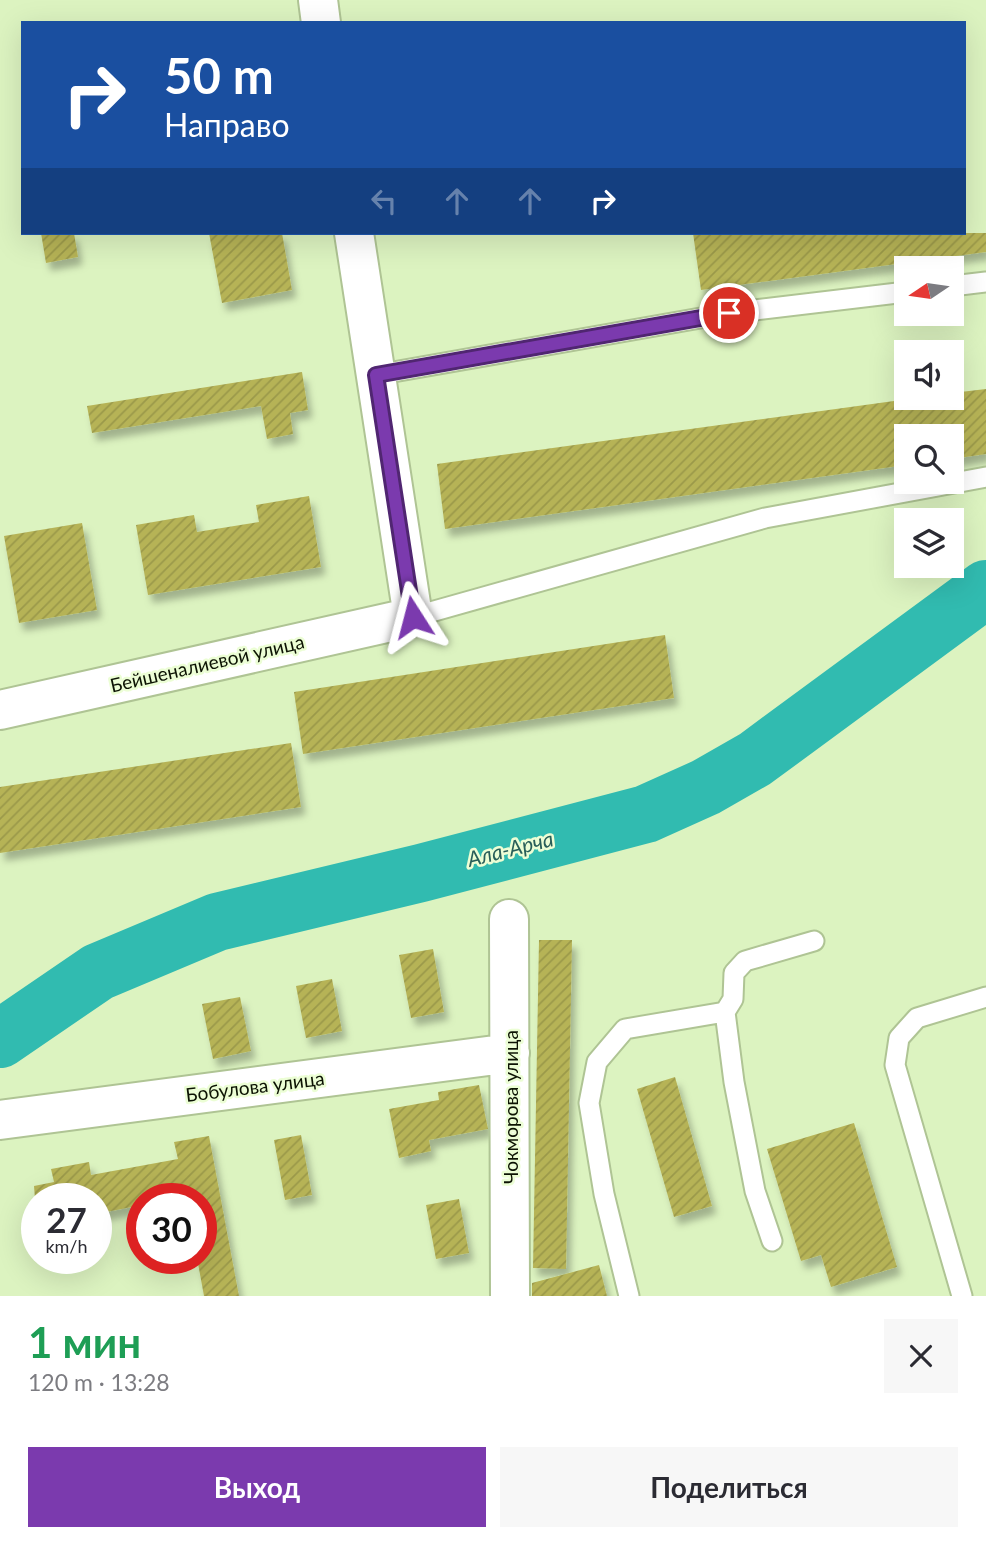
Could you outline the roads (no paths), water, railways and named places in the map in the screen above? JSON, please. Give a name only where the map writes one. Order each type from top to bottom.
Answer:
[{"type":"street","points":[[318,0],[321,21]]},
{"type":"street","points":[[354,235],[413,617]]},
{"type":"street","name":"Бейшеналиевой улица","points":[[0,710],[413,617]]},
{"type":"street","name":"Чокморова улица","points":[[509,919],[510,1296]]},
{"type":"street","name":"Бобулова улица","points":[[0,1120],[510,1053]]},
{"type":"lane","points":[[964,285],[986,282]]},
{"type":"lane","points":[[376,375],[729,313],[894,293]]},
{"type":"lane","points":[[413,617],[765,518],[986,477]]},
{"type":"lane","points":[[772,1241],[755,1191],[724,1012],[733,999],[734,972],[745,961],[814,942]]},
{"type":"lane","points":[[962,1296],[895,1065],[899,1038],[917,1018],[986,998]]},
{"type":"lane","points":[[629,1296],[604,1194],[589,1103],[597,1062],[625,1029],[724,1012]]},
{"type":"waterway","name":"Ала-Арча","points":[[0,1039],[98,972],[217,922],[421,873],[646,814],[706,787],[755,759],[986,589]]}]
